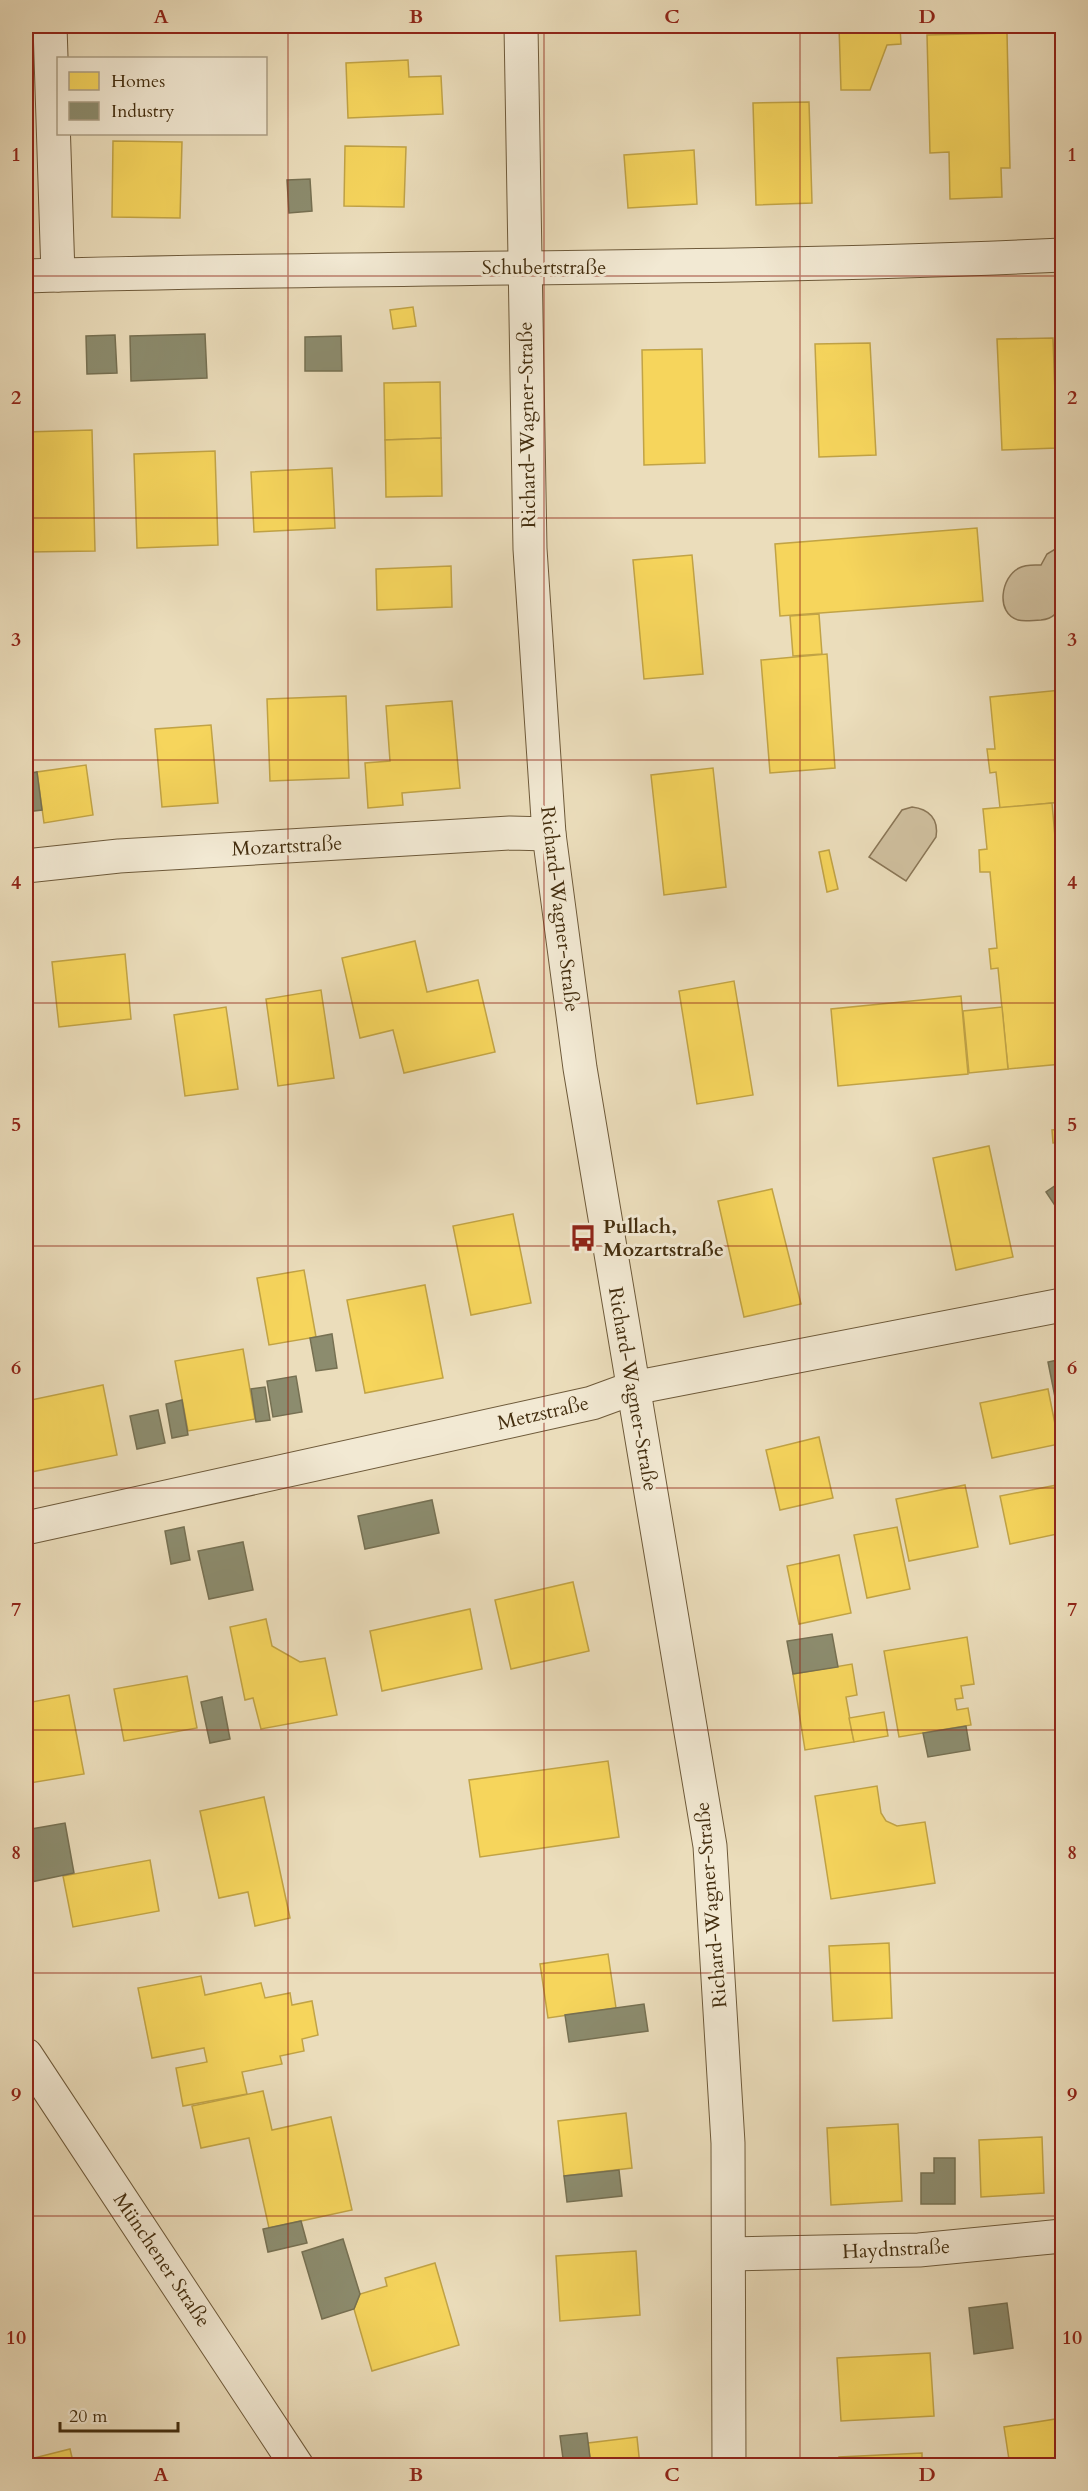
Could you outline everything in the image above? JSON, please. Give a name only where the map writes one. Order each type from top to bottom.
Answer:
[{"type":"street","points":[[50,26],[58,275]]},
{"type":"street","name":"Richard-Wagner-Straße","points":[[521,26],[530,570],[549,834],[580,1068],[710,1846],[728,2143],[729,2466]]},
{"type":"street","name":"Schubertstraße","points":[[26,276],[524,267],[799,265],[1062,255]]},
{"type":"street","name":"Mozartstraße","points":[[26,866],[119,856],[510,833],[549,834]]},
{"type":"street","name":"Metzstraße","points":[[26,1528],[592,1403],[633,1388],[1062,1305]]},
{"type":"street","name":"Münchener Straße","points":[[26,2055],[297,2466]]},
{"type":"street","name":"Haydnstraße","points":[[729,2254],[920,2250],[1062,2236]]},
{"type":"shaded area","points":[[1062,545],[1064,573],[1061,604],[1058,611],[1049,618],[1041,620],[1021,621],[1011,616],[1003,603],[1008,579],[1022,567],[1041,565],[1047,554]]},
{"type":"shaded area","points":[[912,807],[932,816],[937,831],[936,837],[906,881],[869,857],[902,810]]},
{"type":"building: Homes","points":[[839,26],[900,26],[901,44],[887,45],[870,90],[841,90]]},
{"type":"building: Homes","points":[[1007,33],[1010,168],[1001,168],[1002,197],[950,199],[949,152],[930,153],[927,35]]},
{"type":"building: Homes","points":[[408,60],[409,77],[441,76],[443,114],[348,118],[346,63]]},
{"type":"building: Homes","points":[[809,102],[812,203],[756,205],[753,103]]},
{"type":"building: Homes","points":[[113,141],[182,142],[180,218],[112,217]]},
{"type":"building: Homes","points":[[345,146],[406,147],[404,207],[344,206]]},
{"type":"building: Homes","points":[[694,150],[697,204],[628,208],[624,155]]},
{"type":"building: Homes","points":[[413,307],[416,326],[393,329],[390,310]]},
{"type":"building: Homes","points":[[1053,338],[1057,448],[1002,450],[997,339]]},
{"type":"building: Homes","points":[[870,343],[876,455],[819,457],[815,344]]},
{"type":"building: Homes","points":[[702,349],[705,463],[644,465],[642,350]]},
{"type":"building: Homes","points":[[440,382],[441,438],[385,440],[384,383]]},
{"type":"building: Homes","points":[[92,430],[95,551],[28,552],[26,432]]},
{"type":"building: Homes","points":[[441,438],[442,496],[386,497],[385,440]]},
{"type":"building: Homes","points":[[215,451],[218,545],[137,548],[134,454]]},
{"type":"building: Homes","points":[[332,468],[335,528],[254,532],[251,472]]},
{"type":"building: Homes","points":[[977,528],[983,601],[780,616],[775,544]]},
{"type":"building: Homes","points":[[692,555],[703,674],[644,679],[633,560]]},
{"type":"building: Homes","points":[[451,566],[452,607],[377,610],[376,569]]},
{"type":"building: Homes","points":[[819,614],[822,654],[793,656],[790,616]]},
{"type":"building: Homes","points":[[827,654],[835,768],[770,773],[761,660]]},
{"type":"building: Homes","points":[[1061,690],[1062,802],[1000,808],[996,772],[990,773],[987,749],[995,749],[990,697]]},
{"type":"building: Homes","points":[[346,696],[349,778],[270,781],[267,699]]},
{"type":"building: Homes","points":[[452,701],[460,788],[402,793],[403,805],[368,808],[365,763],[390,761],[386,706]]},
{"type":"building: Homes","points":[[211,725],[218,803],[162,807],[155,729]]},
{"type":"building: Homes","points":[[86,765],[93,815],[44,823],[37,772]]},
{"type":"building: Homes","points":[[713,768],[726,887],[664,895],[651,775]]},
{"type":"building: Homes","points":[[1052,803],[1062,916],[1062,1064],[1008,1069],[998,968],[991,969],[989,949],[997,948],[990,872],[980,872],[979,850],[987,849],[983,809]]},
{"type":"building: Homes","points":[[829,850],[838,889],[827,892],[819,852]]},
{"type":"building: Homes","points":[[415,941],[427,992],[478,980],[495,1052],[404,1073],[393,1030],[360,1038],[342,958]]},
{"type":"building: Homes","points":[[125,954],[131,1019],[59,1027],[52,962]]},
{"type":"building: Homes","points":[[734,981],[753,1095],[697,1104],[679,991]]},
{"type":"building: Homes","points":[[321,990],[334,1078],[278,1086],[266,999]]},
{"type":"building: Homes","points":[[961,996],[968,1074],[838,1086],[831,1009]]},
{"type":"building: Homes","points":[[226,1007],[238,1089],[185,1096],[174,1015]]},
{"type":"building: Homes","points":[[1002,1007],[1008,1069],[969,1073],[963,1011]]},
{"type":"building: Homes","points":[[1062,1129],[1062,1142],[1053,1143],[1052,1130]]},
{"type":"building: Homes","points":[[26,1136],[33,1182],[26,1184]]},
{"type":"building: Homes","points":[[989,1146],[1013,1257],[956,1270],[933,1158]]},
{"type":"building: Homes","points":[[772,1189],[801,1304],[744,1317],[718,1201]]},
{"type":"building: Homes","points":[[513,1214],[531,1303],[471,1315],[453,1226]]},
{"type":"building: Homes","points":[[304,1270],[316,1337],[269,1345],[257,1278]]},
{"type":"building: Homes","points":[[425,1285],[443,1378],[365,1393],[347,1300]]},
{"type":"building: Homes","points":[[243,1349],[255,1419],[188,1431],[175,1361]]},
{"type":"building: Homes","points":[[103,1385],[117,1455],[26,1473],[26,1401]]},
{"type":"building: Homes","points":[[1048,1389],[1059,1444],[992,1458],[980,1403]]},
{"type":"building: Homes","points":[[819,1437],[833,1498],[780,1510],[766,1450]]},
{"type":"building: Homes","points":[[1062,1484],[1062,1533],[1010,1544],[1000,1496]]},
{"type":"building: Homes","points":[[965,1485],[978,1547],[909,1561],[896,1499]]},
{"type":"building: Homes","points":[[897,1527],[910,1589],[867,1598],[854,1535]]},
{"type":"building: Homes","points":[[839,1555],[851,1613],[799,1624],[787,1566]]},
{"type":"building: Homes","points":[[573,1582],[589,1651],[511,1669],[495,1600]]},
{"type":"building: Homes","points":[[470,1609],[482,1669],[382,1691],[370,1631]]},
{"type":"building: Homes","points":[[266,1619],[272,1646],[300,1662],[325,1658],[337,1715],[261,1729],[253,1698],[245,1700],[230,1627]]},
{"type":"building: Homes","points":[[967,1637],[974,1684],[961,1686],[963,1698],[955,1699],[957,1710],[968,1708],[971,1725],[899,1737],[884,1651]]},
{"type":"building: Homes","points":[[852,1664],[857,1695],[846,1697],[854,1742],[805,1750],[793,1674]]},
{"type":"building: Homes","points":[[187,1676],[197,1728],[124,1741],[114,1689]]},
{"type":"building: Homes","points":[[69,1695],[84,1774],[30,1783],[26,1758],[26,1703]]},
{"type":"building: Homes","points":[[884,1712],[888,1736],[854,1742],[849,1718]]},
{"type":"building: Homes","points":[[608,1761],[619,1837],[480,1857],[469,1780]]},
{"type":"building: Homes","points":[[877,1786],[881,1813],[886,1821],[897,1826],[925,1822],[935,1883],[831,1899],[815,1796]]},
{"type":"building: Homes","points":[[264,1797],[290,1918],[255,1926],[248,1892],[219,1898],[200,1811]]},
{"type":"building: Homes","points":[[150,1860],[159,1911],[73,1927],[63,1876]]},
{"type":"building: Homes","points":[[889,1943],[892,2018],[833,2021],[829,1946]]},
{"type":"building: Homes","points":[[608,1954],[616,2008],[548,2018],[540,1964]]},
{"type":"building: Homes","points":[[201,1976],[205,1995],[261,1983],[265,1998],[290,1993],[292,2005],[312,2001],[318,2035],[302,2039],[304,2051],[280,2056],[282,2064],[242,2072],[247,2094],[183,2106],[176,2068],[207,2062],[204,2048],[152,2058],[138,1988]]},
{"type":"building: Homes","points":[[263,2091],[272,2130],[331,2117],[352,2210],[269,2228],[249,2138],[201,2148],[192,2106]]},
{"type":"building: Homes","points":[[626,2113],[632,2168],[564,2176],[558,2121]]},
{"type":"building: Homes","points":[[898,2124],[902,2201],[831,2205],[827,2128]]},
{"type":"building: Homes","points":[[1042,2137],[1044,2193],[981,2197],[979,2140]]},
{"type":"building: Homes","points":[[636,2251],[640,2315],[560,2321],[556,2256]]},
{"type":"building: Homes","points":[[435,2263],[459,2345],[372,2371],[354,2309],[360,2294],[387,2286],[385,2278]]},
{"type":"building: Homes","points":[[930,2353],[934,2416],[841,2421],[837,2358]]},
{"type":"building: Homes","points":[[1062,2418],[1062,2466],[1010,2466],[1004,2427]]},
{"type":"building: Homes","points":[[637,2437],[640,2466],[591,2466],[588,2443]]},
{"type":"building: Homes","points":[[70,2449],[74,2466],[26,2466],[26,2460]]},
{"type":"building: Homes","points":[[922,2453],[922,2466],[839,2466],[839,2457]]},
{"type":"building: Homes","points":[[510,2459],[511,2466],[464,2466]]},
{"type":"building: Industry","points":[[310,179],[312,211],[289,213],[287,180]]},
{"type":"building: Industry","points":[[205,334],[207,378],[131,381],[130,336]]},
{"type":"building: Industry","points":[[115,335],[117,373],[87,374],[86,336]]},
{"type":"building: Industry","points":[[341,336],[342,371],[305,371],[305,337]]},
{"type":"building: Industry","points":[[37,772],[42,810],[26,812],[26,774]]},
{"type":"building: Industry","points":[[1062,1181],[1062,1216],[1046,1192]]},
{"type":"building: Industry","points":[[332,1334],[337,1368],[316,1371],[310,1338]]},
{"type":"building: Industry","points":[[1062,1359],[1062,1395],[1055,1397],[1048,1362]]},
{"type":"building: Industry","points":[[296,1376],[302,1412],[273,1417],[267,1381]]},
{"type":"building: Industry","points":[[265,1387],[270,1420],[256,1422],[251,1389]]},
{"type":"building: Industry","points":[[182,1400],[188,1435],[172,1438],[166,1404]]},
{"type":"building: Industry","points":[[158,1410],[165,1443],[137,1449],[130,1416]]},
{"type":"building: Industry","points":[[432,1500],[439,1533],[365,1549],[358,1516]]},
{"type":"building: Industry","points":[[184,1527],[190,1560],[171,1564],[165,1531]]},
{"type":"building: Industry","points":[[243,1542],[253,1590],[209,1599],[198,1551]]},
{"type":"building: Industry","points":[[832,1634],[838,1667],[793,1674],[787,1641]]},
{"type":"building: Industry","points":[[222,1697],[230,1739],[210,1743],[201,1702]]},
{"type":"building: Industry","points":[[966,1726],[970,1750],[928,1757],[923,1733]]},
{"type":"building: Industry","points":[[65,1823],[74,1873],[31,1882],[26,1850],[26,1830]]},
{"type":"building: Industry","points":[[644,2004],[648,2031],[569,2042],[565,2015]]},
{"type":"building: Industry","points":[[934,2158],[955,2158],[955,2204],[921,2204],[921,2173],[934,2173]]},
{"type":"building: Industry","points":[[619,2170],[622,2196],[567,2202],[564,2176]]},
{"type":"building: Industry","points":[[301,2221],[307,2243],[268,2252],[263,2229]]},
{"type":"building: Industry","points":[[343,2239],[360,2294],[354,2309],[322,2319],[302,2252]]},
{"type":"building: Industry","points":[[1007,2303],[1013,2348],[974,2354],[969,2308]]},
{"type":"building: Industry","points":[[587,2433],[591,2466],[564,2466],[560,2436]]},
{"type":"building: Industry","points":[[237,2459],[241,2466],[214,2466]]},
{"type":"place","name":"Pullach, Mozartstraße","points":[[583,1238]]}]
